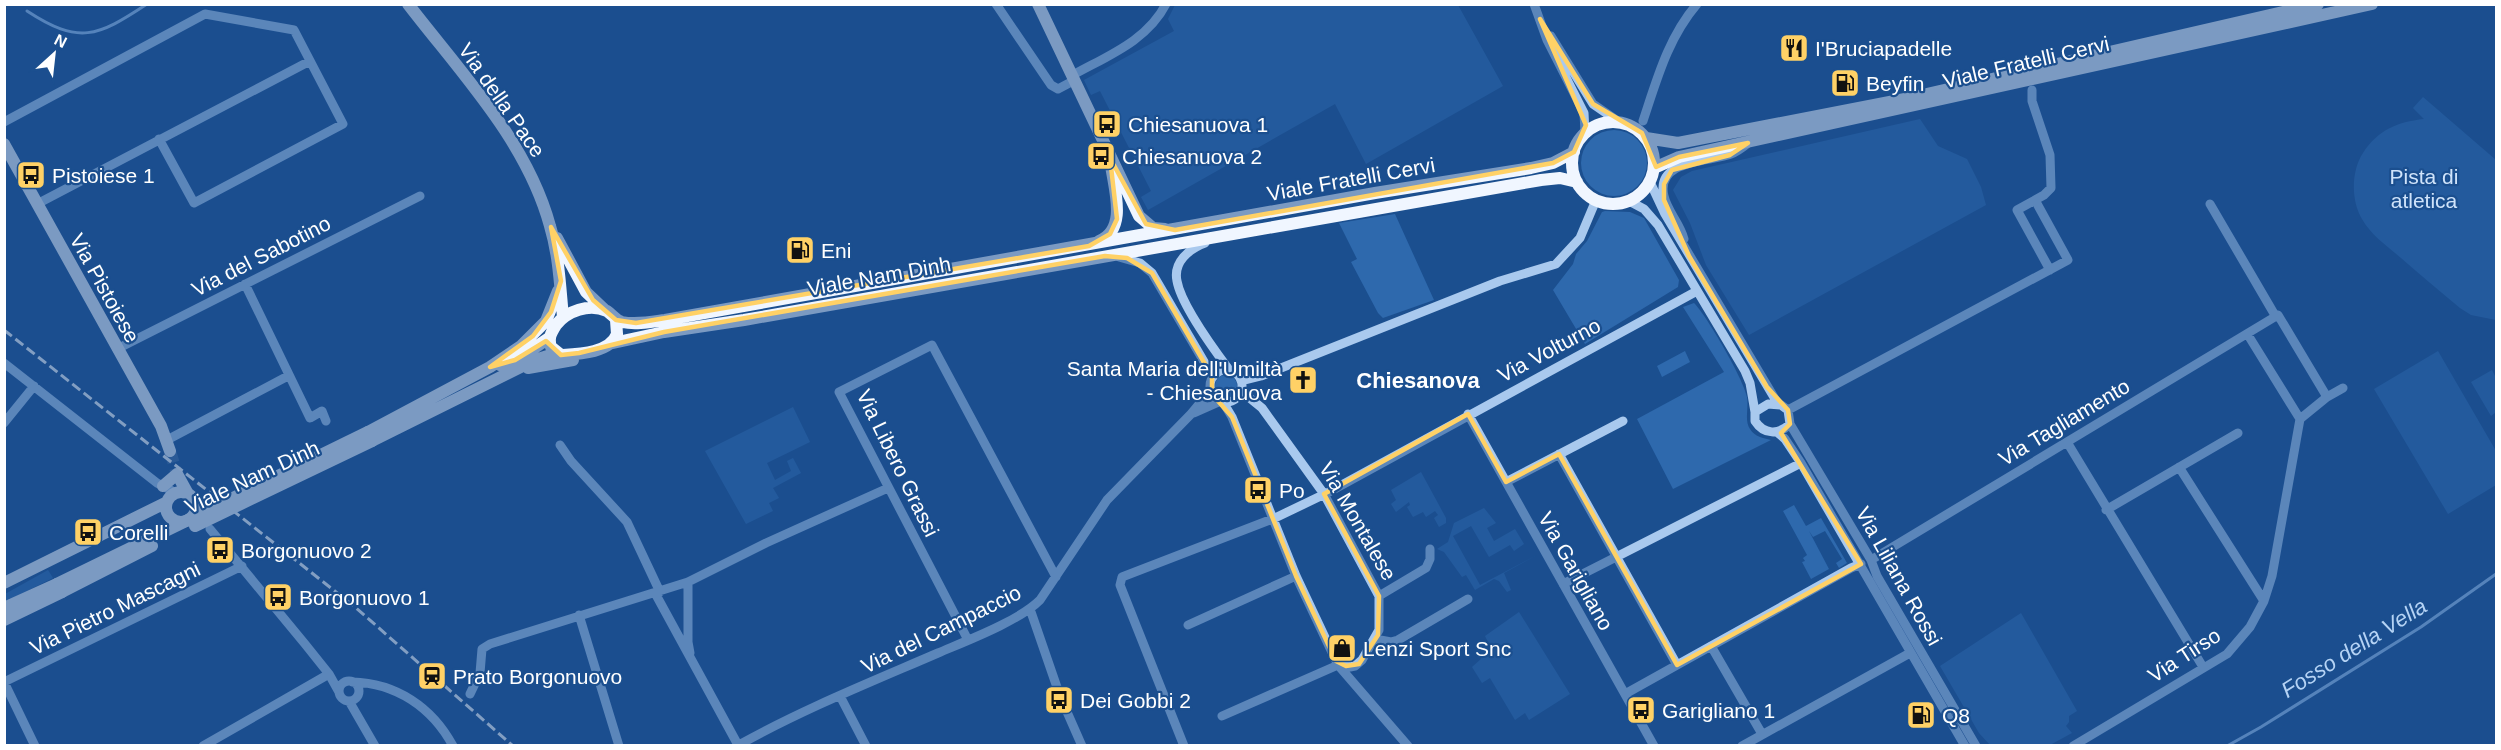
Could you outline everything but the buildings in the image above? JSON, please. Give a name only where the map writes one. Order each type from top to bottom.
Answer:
[{"type":"main road","name":"Via della Pace","points":[[408,4],[509,136],[532,177],[550,227]]},
{"type":"main road","points":[[1038,4],[1139,216],[1153,228],[1175,230]]},
{"type":"main road","name":"Viale Fratelli Cervi","points":[[1619,122],[1631,126],[1646,138],[1678,143],[1905,99],[2318,4]]},
{"type":"main road","name":"Viale Fratelli Cervi","points":[[1654,168],[1679,157],[2372,4]]},
{"type":"main road","points":[[1619,122],[1598,125],[1585,133],[1574,152],[1572,167],[1577,182],[1588,196],[1612,204],[1629,201],[1642,193],[1650,182],[1654,168],[1653,152],[1646,138]]},
{"type":"main road","name":"Via Pistoiese","points":[[6,151],[169,445]]},
{"type":"main road","name":"Viale Fratelli Cervi","points":[[1132,237],[1375,193],[1531,168],[1553,163],[1574,152]]},
{"type":"main road","points":[[1089,246],[1110,234],[1117,219],[1110,158]]},
{"type":"main road","name":"Viale Fratelli Cervi","points":[[1152,247],[1554,178],[1577,182]]},
{"type":"main road","points":[[490,367],[515,360],[549,338],[563,316],[561,281],[550,227]]},
{"type":"main road","points":[[550,227],[586,292],[616,320],[617,334],[613,343]]},
{"type":"main road","name":"Viale Nam Dinh","points":[[616,320],[636,323],[665,320],[1132,237]]},
{"type":"main road","name":"Viale Nam Dinh","points":[[370,436],[518,370],[535,360],[557,353],[570,354],[596,350],[613,343],[664,332],[744,320],[1152,247]]},
{"type":"main road","points":[[490,367],[521,346],[546,321],[561,281]]},
{"type":"main road","points":[[563,316],[585,309],[595,308],[605,311]]},
{"type":"main road","points":[[549,338],[551,347],[557,353]]},
{"type":"main road","points":[[518,370],[581,358],[596,350]]},
{"type":"main road","name":"Viale Nam Dinh","points":[[4,620],[60,588],[179,533],[370,436],[490,367]]},
{"type":"main road","points":[[160,484],[177,474],[175,497],[166,509],[171,519]]},
{"type":"main road","points":[[4,584],[140,518],[152,508],[175,497],[195,503],[193,515],[183,522],[171,519],[140,518]]},
{"type":"main road","name":"Viale Nam Dinh","points":[[4,608],[60,588]]},
{"type":"street","points":[[996,4],[1051,85],[1058,89],[1148,30],[1158,20],[1166,4]]},
{"type":"street","points":[[1534,4],[1547,40],[1584,113],[1585,133]]},
{"type":"street","points":[[1643,120],[1671,42],[1697,4]]},
{"type":"street","points":[[4,122],[205,14],[294,30],[343,124],[194,203],[159,139]]},
{"type":"street","points":[[1540,19],[1593,104],[1619,122]]},
{"type":"street","points":[[37,204],[310,61]]},
{"type":"street","points":[[2032,90],[2032,101],[2050,155],[2051,188],[2035,201],[2017,210],[2050,270]]},
{"type":"street","points":[[1689,256],[1682,232],[1664,200],[1663,192],[1667,176],[1678,167],[1730,155],[1748,143]]},
{"type":"street","points":[[1650,182],[1660,206],[1778,404],[1788,410],[2068,260],[2035,201]]},
{"type":"street","name":"Via del Sabotino","points":[[117,349],[420,196]]},
{"type":"street","points":[[1222,402],[1236,399],[1241,386],[1261,376],[1500,280],[1556,264],[1580,238],[1596,200]]},
{"type":"street","points":[[1629,201],[1651,215],[1745,371],[1750,383],[1755,412]]},
{"type":"street","points":[[2210,204],[2327,397]]},
{"type":"street","name":"Via Montalese","points":[[1217,237],[1186,253],[1179,266],[1176,279],[1205,336],[1241,386],[1262,408],[1324,494],[1379,596],[1380,621],[1375,639],[1355,666],[1339,666]]},
{"type":"street","points":[[1105,256],[1133,259],[1149,269],[1213,377]]},
{"type":"street","points":[[244,284],[310,418],[322,411],[326,421]]},
{"type":"street","name":"Via Volturno","points":[[1184,746],[1120,585],[1120,579],[1126,574],[1275,518],[1324,494],[1697,291]]},
{"type":"street","name":"Via Tagliamento","points":[[1871,560],[2277,316]]},
{"type":"street","points":[[2248,335],[2300,419],[2327,397],[2343,388]]},
{"type":"street","name":"Via Libero Grassi","points":[[968,640],[839,392],[932,345],[1056,577]]},
{"type":"street","points":[[4,363],[175,497]]},
{"type":"street","points":[[1230,371],[1220,372],[1213,377],[1210,390],[1232,417],[1275,518],[1296,576],[1339,666],[1408,746]]},
{"type":"street","points":[[169,445],[288,375]]},
{"type":"street","points":[[4,423],[34,386]]},
{"type":"street","name":"Via del Campaccio","points":[[738,745],[840,696],[968,640],[1030,609],[1056,577],[1107,500],[1191,414],[1210,390]]},
{"type":"street","name":"Via del Campaccio","points":[[1191,414],[1222,402]]},
{"type":"street","points":[[1755,412],[1763,405],[1778,404]]},
{"type":"street","name":"Via Liliana Rossi","points":[[1788,410],[1790,424],[1871,560],[1877,576],[1976,746]]},
{"type":"street","name":"Via Liliana Rossi","points":[[1755,412],[1754,416],[1758,426],[1765,431],[1777,432],[1785,439],[1801,463],[1965,746]]},
{"type":"street","name":"Via Garigliano","points":[[1468,414],[1654,746]]},
{"type":"street","name":"Via Tirso","points":[[2073,746],[2227,654],[2250,627],[2264,601],[2272,576],[2300,419]]},
{"type":"street","points":[[1506,482],[1623,421]]},
{"type":"street","points":[[1777,432],[1785,430],[1790,424]]},
{"type":"street","points":[[2106,510],[2238,433]]},
{"type":"street","points":[[2067,442],[2203,667]]},
{"type":"street","points":[[560,446],[627,522],[657,593],[738,745]]},
{"type":"street","points":[[1559,454],[1677,665]]},
{"type":"street","points":[[1563,584],[1801,463]]},
{"type":"street","points":[[2179,467],[2264,601]]},
{"type":"street","points":[[470,694],[480,673],[482,649],[579,615],[688,582],[766,543],[888,488]]},
{"type":"street","points":[[210,529],[329,674],[345,686],[382,685],[410,699],[438,722],[453,746]]},
{"type":"street","points":[[1379,596],[1426,568],[1430,559],[1430,549]]},
{"type":"street","points":[[1625,694],[1861,564]]},
{"type":"street","name":"Via Pietro Mascagni","points":[[4,682],[242,566]]},
{"type":"street","points":[[1188,626],[1296,576]]},
{"type":"street","points":[[688,582],[690,653]]},
{"type":"street","points":[[1375,639],[1391,642],[1398,640],[1468,599]]},
{"type":"street","points":[[1030,609],[1060,696],[1082,745]]},
{"type":"street","points":[[579,615],[619,746]]},
{"type":"street","points":[[1711,646],[1762,734]]},
{"type":"street","points":[[1742,746],[1910,653]]},
{"type":"street","points":[[1222,716],[1339,666]]},
{"type":"street","points":[[203,746],[329,674]]},
{"type":"street","points":[[4,682],[35,746]]},
{"type":"street","points":[[345,686],[357,685],[359,691],[357,698],[349,701]]},
{"type":"street","points":[[345,686],[342,698],[349,701],[375,746]]},
{"type":"street","points":[[840,696],[866,746]]},
{"type":"highlighted area","points":[[1540,19],[1593,104],[1642,133],[1656,167],[1679,157],[1748,143],[1730,155],[1672,170],[1664,184],[1664,200],[1689,256],[1767,387],[1788,410],[1790,424],[1781,433],[1861,564],[1677,665],[1559,454],[1506,482],[1468,414],[1324,494],[1379,596],[1378,635],[1359,664],[1346,666],[1336,661],[1296,576],[1232,417],[1212,394],[1212,376],[1152,273],[1127,258],[1105,256],[664,332],[579,353],[561,355],[546,341],[515,360],[490,367],[533,336],[551,312],[561,281],[551,227],[593,300],[616,320],[636,323],[1089,246],[1110,234],[1117,219],[1110,158],[1146,224],[1175,230],[1553,163],[1574,152],[1586,125]]},
{"type":"green space","points":[[1175,5],[1458,5],[1503,86],[1366,164],[1335,104],[1148,210],[1141,197],[1151,191],[1100,91],[1091,95],[1084,80],[1174,31],[1168,19]]},
{"type":"green space","name":"Pista di atletica","points":[[2423,97],[2496,160],[2496,320],[2471,315],[2460,308],[2380,240],[2358,212],[2354,186],[2359,160],[2375,138],[2389,128],[2405,122],[2424,119],[2413,108]]},
{"type":"green space","points":[[1920,119],[1938,146],[1967,159],[1981,187],[1986,205],[1749,335],[1706,265],[1690,223],[1673,190],[1681,177],[1692,171]]},
{"type":"green space","points":[[1607,130],[1621,130],[1633,135],[1642,144],[1647,163],[1645,176],[1638,187],[1621,196],[1607,196],[1595,191],[1586,182],[1581,170],[1581,156],[1586,144],[1595,135]]},
{"type":"green space","points":[[1602,212],[1630,212],[1644,218],[1679,280],[1678,287],[1585,344],[1553,290],[1573,264],[1576,254],[1587,241]]},
{"type":"green space","points":[[1395,214],[1434,300],[1383,318],[1378,313],[1351,262],[1357,259],[1339,223]]},
{"type":"green space","points":[[1694,303],[1716,334],[1739,377],[1747,397],[1747,422],[1750,429],[1762,438],[1771,440],[1673,489],[1637,419],[1724,372],[1683,307]]},
{"type":"green space","points":[[1685,351],[1690,362],[1662,377],[1657,366]]},
{"type":"green space","points":[[2438,351],[2496,451],[2496,485],[2448,514],[2374,389]]},
{"type":"green space","points":[[2492,370],[2496,378],[2496,412],[2491,416],[2471,382]]},
{"type":"green space","points":[[1226,375],[1234,378],[1237,386],[1234,394],[1226,397],[1218,394],[1215,386],[1218,378]]},
{"type":"green space","points":[[793,407],[810,442],[767,463],[775,480],[791,471],[787,461],[793,458],[801,473],[773,488],[779,498],[769,503],[773,511],[746,524],[705,451]]},
{"type":"green space","points":[[1421,472],[1446,518],[1446,523],[1439,527],[1434,518],[1438,515],[1435,511],[1426,517],[1423,512],[1413,517],[1407,507],[1410,505],[1409,502],[1396,512],[1391,504],[1396,500],[1391,490]]},
{"type":"green space","points":[[1794,505],[1806,526],[1821,518],[1847,563],[1839,568],[1836,563],[1842,559],[1825,531],[1813,537],[1809,531],[1829,569],[1811,579],[1802,562],[1805,561],[1803,558],[1807,555],[1783,511]]},
{"type":"green space","points":[[1484,508],[1496,523],[1487,528],[1494,541],[1515,529],[1524,544],[1514,551],[1510,545],[1489,557],[1471,526],[1453,536],[1480,585],[1537,555],[1504,573],[1511,590],[1507,592],[1499,581],[1494,579],[1475,590],[1466,575],[1462,577],[1444,552],[1437,549],[1448,542],[1454,523]]},
{"type":"green space","points":[[48,570],[53,578],[5,602],[5,594]]},
{"type":"green space","points":[[1519,612],[1570,694],[1529,720],[1525,713],[1515,720],[1490,678],[1482,683],[1472,667],[1481,659],[1479,655],[1491,648],[1485,636]]},
{"type":"green space","points":[[2021,613],[2077,711],[2069,716],[2066,726],[2072,733],[2050,745],[1990,745],[1979,733],[1940,666]]},
{"type":"waterway","name":"Fosso della Vella","points":[[27,11],[61,29],[88,33],[114,24],[147,4]]},
{"type":"waterway","name":"Fosso della Vella","points":[[2227,746],[2421,627],[2496,574]]},
{"type":"tunnel","points":[[170,451],[177,474]]},
{"type":"railway","points":[[4,330],[355,607],[513,746]]},
{"type":"place","name":"I'Bruciapadelle","points":[[1794,48]]},
{"type":"place","name":"Beyfin","points":[[1845,83]]},
{"type":"place","name":"Chiesanuova 1","points":[[1107,124]]},
{"type":"place","name":"Chiesanuova 2","points":[[1101,156]]},
{"type":"place","name":"Pistoiese 1","points":[[31,175]]},
{"type":"place","name":"Eni","points":[[800,250]]},
{"type":"place","name":"Santa Maria dell'Umiltà - Chiesanuova","points":[[1303,380]]},
{"type":"place","name":"Po","points":[[1258,490]]},
{"type":"place","name":"Corelli","points":[[88,532]]},
{"type":"place","name":"Borgonuovo 2","points":[[220,550]]},
{"type":"place","name":"Borgonuovo 1","points":[[278,597]]},
{"type":"place","name":"Lenzi Sport Snc","points":[[1342,648]]},
{"type":"place","name":"Prato Borgonuovo","points":[[432,676]]},
{"type":"place","name":"Dei Gobbi 2","points":[[1059,700]]},
{"type":"place","name":"Garigliano 1","points":[[1641,710]]},
{"type":"place","name":"Q8","points":[[1921,715]]},
{"type":"district","name":"Chiesanova","points":[[1418,380]]}]
